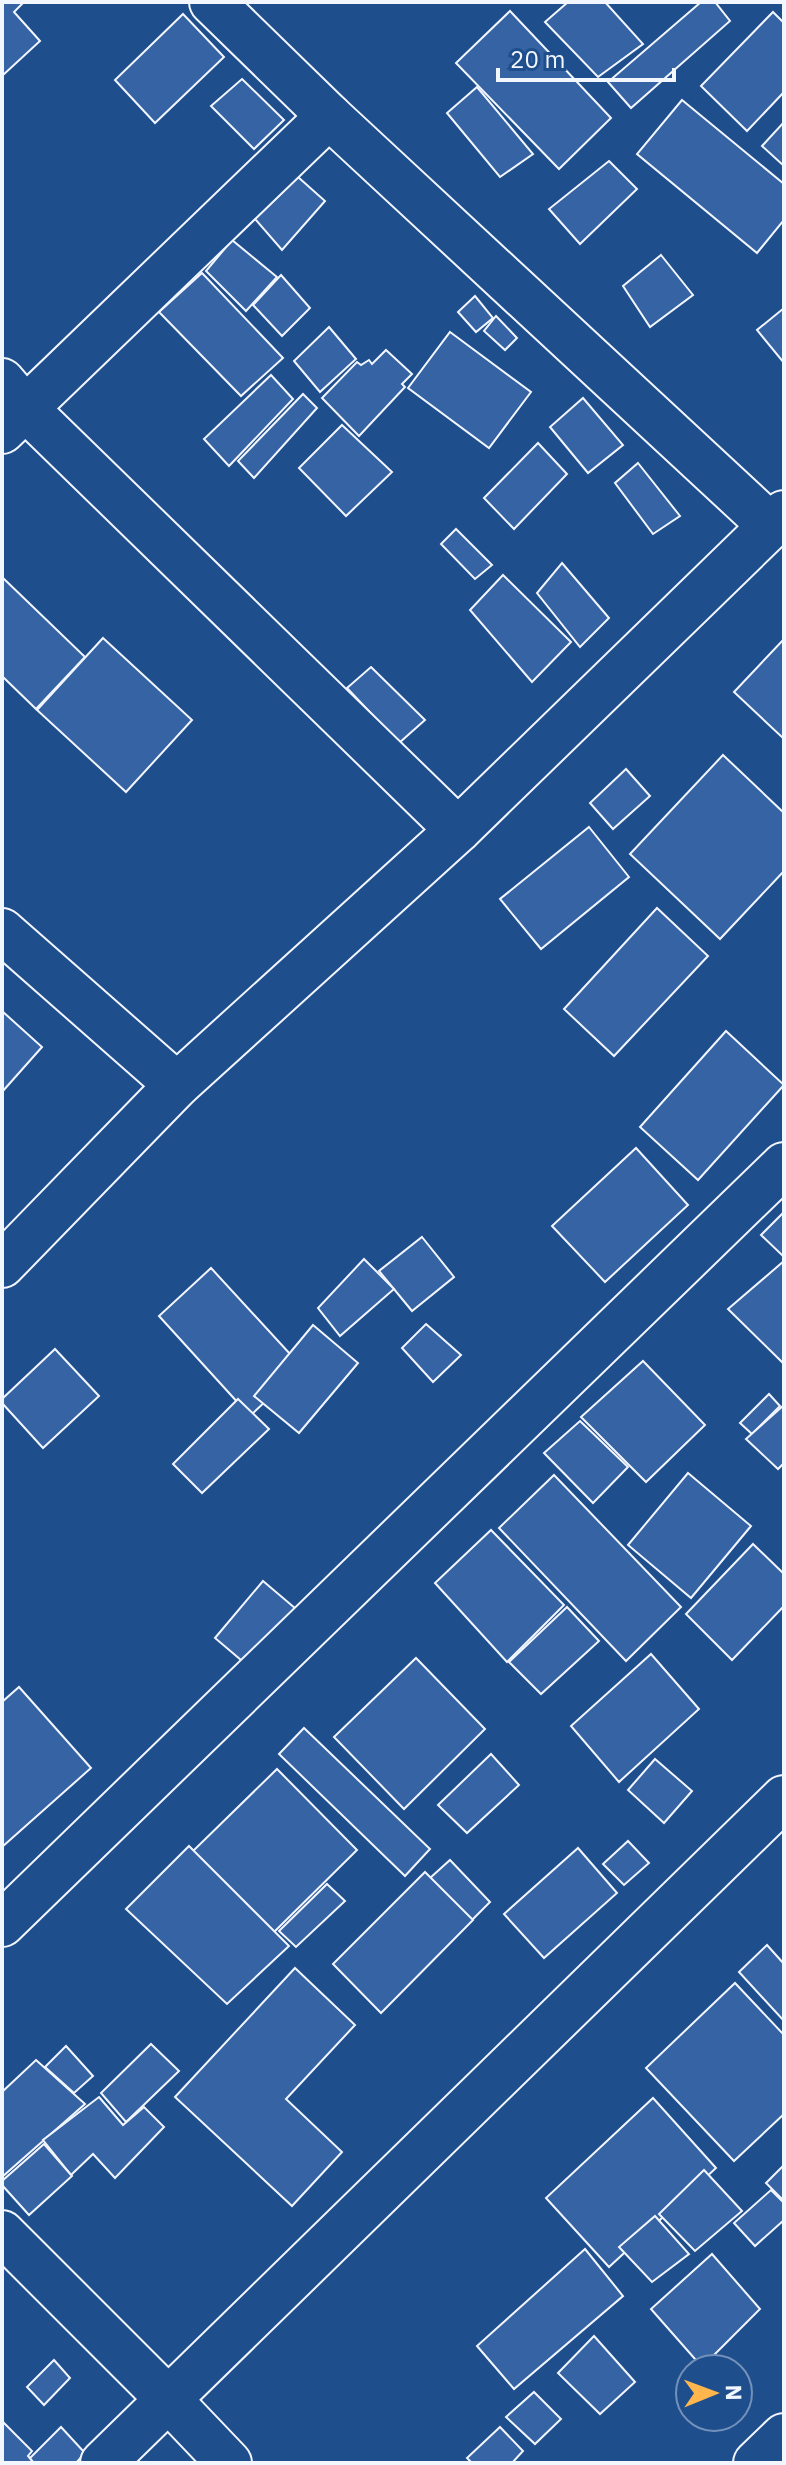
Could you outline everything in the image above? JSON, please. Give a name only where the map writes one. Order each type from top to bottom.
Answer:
[{"type":"street","points":[[2,1265],[177,1085],[458,830],[777,520],[329,116],[212,2]]},
{"type":"street","points":[[329,116],[10,407],[458,830]]},
{"type":"street","points":[[2,931],[177,1085]]},
{"type":"street","points":[[2,1924],[784,1165]]},
{"type":"street","points":[[103,2463],[784,1798]]},
{"type":"street","points":[[2,2233],[229,2463]]},
{"type":"street","points":[[756,2463],[784,2436]]},
{"type":"building","points":[[2,2],[24,2],[14,12],[40,41],[2,76]]},
{"type":"building","points":[[568,2],[605,2],[643,44],[598,77],[545,22]]},
{"type":"building","points":[[701,2],[715,2],[730,21],[631,108],[608,82]]},
{"type":"building","points":[[510,11],[611,118],[559,169],[456,63]]},
{"type":"building","points":[[773,12],[784,23],[784,92],[747,131],[701,86]]},
{"type":"building","points":[[183,14],[224,57],[155,123],[115,80]]},
{"type":"building","points":[[242,79],[284,120],[254,149],[211,106]]},
{"type":"building","points":[[477,87],[533,154],[500,177],[447,113]]},
{"type":"building","points":[[682,100],[784,184],[784,220],[757,253],[637,154]]},
{"type":"building","points":[[784,122],[784,166],[762,146]]},
{"type":"building","points":[[609,161],[637,189],[580,244],[549,209]]},
{"type":"building","points":[[298,177],[325,201],[282,250],[255,219]]},
{"type":"building","points":[[232,240],[277,277],[246,311],[206,271]]},
{"type":"building","points":[[661,255],[693,295],[650,327],[623,286]]},
{"type":"building","points":[[202,273],[283,358],[241,396],[159,312]]},
{"type":"building","points":[[281,275],[310,308],[282,336],[253,305]]},
{"type":"building","points":[[475,296],[493,318],[476,332],[458,312]]},
{"type":"building","points":[[784,308],[784,363],[757,330]]},
{"type":"building","points":[[496,316],[517,338],[505,350],[484,331]]},
{"type":"building","points":[[329,327],[356,359],[320,392],[294,361]]},
{"type":"building","points":[[450,332],[531,392],[489,448],[408,388]]},
{"type":"building","points":[[386,350],[412,374],[402,384],[405,387],[359,436],[322,398],[357,362],[361,365],[369,360],[372,364]]},
{"type":"building","points":[[271,375],[293,399],[229,466],[204,439]]},
{"type":"building","points":[[303,394],[317,408],[254,478],[238,461]]},
{"type":"building","points":[[583,398],[623,445],[588,473],[550,427]]},
{"type":"building","points":[[342,425],[392,472],[346,516],[299,468]]},
{"type":"building","points":[[538,443],[567,474],[514,529],[484,498]]},
{"type":"building","points":[[638,463],[680,516],[653,534],[615,483]]},
{"type":"building","points":[[456,529],[492,565],[475,579],[441,544]]},
{"type":"building","points":[[562,563],[609,618],[580,647],[537,593]]},
{"type":"building","points":[[503,575],[571,642],[532,682],[470,610]]},
{"type":"building","points":[[2,577],[85,657],[36,709],[2,676]]},
{"type":"building","points":[[103,638],[192,720],[126,792],[37,710]]},
{"type":"building","points":[[784,639],[784,739],[734,692]]},
{"type":"building","points":[[371,667],[425,720],[399,743],[347,688]]},
{"type":"building","points":[[723,755],[784,813],[784,871],[720,939],[630,854]]},
{"type":"building","points":[[626,769],[650,796],[613,829],[590,803]]},
{"type":"building","points":[[589,827],[629,877],[541,949],[500,899]]},
{"type":"building","points":[[657,908],[708,956],[614,1056],[564,1009]]},
{"type":"building","points":[[2,1011],[42,1047],[2,1092]]},
{"type":"building","points":[[726,1031],[784,1085],[698,1180],[640,1127]]},
{"type":"building","points":[[636,1148],[688,1205],[605,1282],[552,1226]]},
{"type":"building","points":[[784,1212],[784,1257],[761,1235]]},
{"type":"building","points":[[422,1237],[454,1277],[412,1311],[379,1271]]},
{"type":"building","points":[[364,1259],[394,1289],[340,1336],[318,1308]]},
{"type":"building","points":[[784,1261],[784,1364],[728,1309]]},
{"type":"building","points":[[211,1268],[302,1367],[250,1416],[159,1316]]},
{"type":"building","points":[[426,1324],[461,1355],[433,1382],[402,1348]]},
{"type":"building","points":[[313,1325],[358,1363],[299,1433],[254,1396]]},
{"type":"building","points":[[55,1349],[99,1396],[43,1448],[2,1403],[2,1399]]},
{"type":"building","points":[[643,1361],[705,1425],[646,1482],[581,1417]]},
{"type":"building","points":[[769,1394],[780,1406],[752,1434],[740,1423]]},
{"type":"building","points":[[238,1399],[269,1429],[202,1493],[173,1464]]},
{"type":"building","points":[[784,1405],[784,1463],[778,1469],[746,1439]]},
{"type":"building","points":[[580,1421],[628,1467],[593,1503],[544,1453]]},
{"type":"building","points":[[688,1473],[751,1526],[691,1598],[628,1545]]},
{"type":"building","points":[[554,1475],[681,1607],[626,1661],[499,1528]]},
{"type":"building","points":[[491,1530],[564,1605],[507,1662],[435,1583]]},
{"type":"building","points":[[753,1544],[784,1574],[784,1606],[732,1660],[686,1614]]},
{"type":"building","points":[[263,1581],[302,1614],[254,1671],[215,1638]]},
{"type":"building","points":[[567,1607],[599,1641],[541,1694],[509,1662]]},
{"type":"building","points":[[651,1654],[699,1709],[619,1782],[571,1726]]},
{"type":"building","points":[[416,1658],[485,1729],[404,1809],[334,1737]]},
{"type":"building","points":[[19,1687],[91,1768],[2,1847],[2,1702]]},
{"type":"building","points":[[304,1728],[430,1849],[405,1876],[279,1754]]},
{"type":"building","points":[[491,1754],[519,1785],[467,1833],[438,1805]]},
{"type":"building","points":[[655,1759],[692,1791],[664,1823],[628,1790]]},
{"type":"building","points":[[277,1769],[357,1850],[271,1935],[192,1852]]},
{"type":"building","points":[[628,1841],[649,1863],[624,1885],[603,1864]]},
{"type":"building","points":[[189,1846],[289,1946],[227,2004],[126,1909]]},
{"type":"building","points":[[578,1848],[617,1893],[544,1958],[504,1914]]},
{"type":"building","points":[[450,1860],[490,1902],[472,1920],[430,1878]]},
{"type":"building","points":[[425,1872],[473,1920],[381,2013],[333,1964]]},
{"type":"building","points":[[327,1884],[345,1901],[296,1947],[279,1931]]},
{"type":"building","points":[[767,1945],[784,1964],[784,2021],[739,1972]]},
{"type":"building","points":[[295,1968],[355,2025],[286,2099],[342,2152],[292,2206],[175,2097]]},
{"type":"building","points":[[735,1983],[784,2035],[784,2114],[734,2161],[646,2068]]},
{"type":"building","points":[[151,2044],[179,2071],[126,2122],[101,2093]]},
{"type":"building","points":[[66,2046],[93,2076],[74,2093],[45,2067]]},
{"type":"building","points":[[36,2060],[85,2104],[2,2177],[2,2092]]},
{"type":"building","points":[[99,2097],[123,2125],[144,2107],[164,2127],[115,2178],[93,2154],[71,2175],[43,2140]]},
{"type":"building","points":[[653,2098],[716,2168],[609,2267],[546,2198]]},
{"type":"building","points":[[44,2144],[72,2176],[29,2215],[2,2185],[2,2181]]},
{"type":"building","points":[[784,2165],[784,2201],[766,2183]]},
{"type":"building","points":[[704,2170],[742,2211],[695,2251],[659,2214]]},
{"type":"building","points":[[771,2190],[784,2203],[784,2220],[755,2246],[734,2223]]},
{"type":"building","points":[[655,2216],[689,2254],[652,2282],[619,2247]]},
{"type":"building","points":[[585,2249],[623,2296],[514,2389],[477,2346]]},
{"type":"building","points":[[712,2254],[760,2309],[716,2353],[690,2353],[651,2309]]},
{"type":"building","points":[[594,2336],[635,2382],[600,2414],[558,2373]]},
{"type":"building","points":[[54,2360],[70,2378],[44,2405],[27,2387]]},
{"type":"building","points":[[534,2392],[561,2419],[535,2444],[506,2417]]},
{"type":"building","points":[[2,2421],[32,2451],[28,2456],[34,2463],[2,2463]]},
{"type":"building","points":[[61,2427],[85,2453],[76,2463],[34,2463],[30,2458]]},
{"type":"building","points":[[500,2427],[523,2451],[512,2463],[472,2463],[467,2458]]}]
